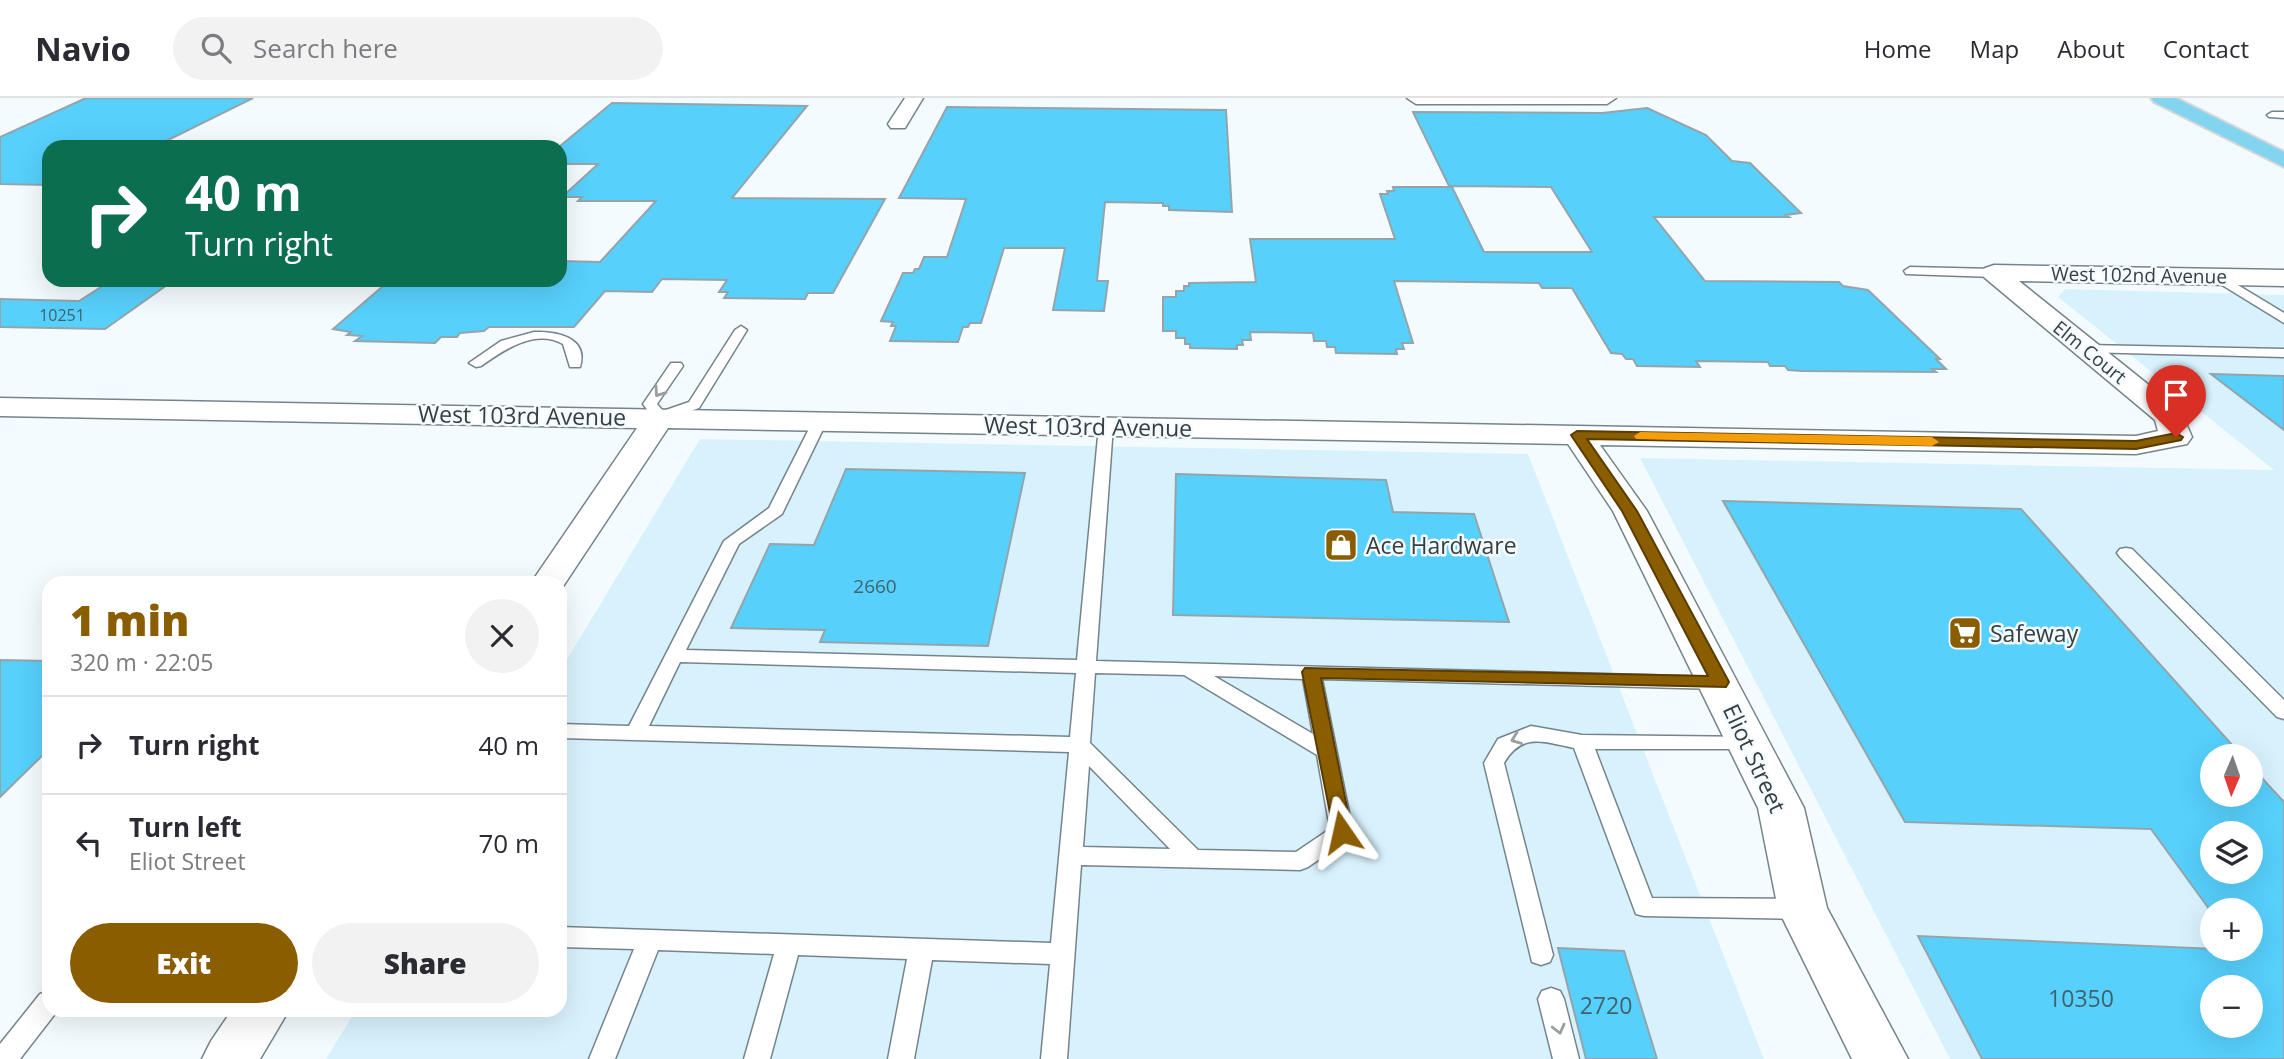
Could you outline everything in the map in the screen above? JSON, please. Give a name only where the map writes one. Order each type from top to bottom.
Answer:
[{"type":"main road","points":[[2161,98],[2284,160]]},
{"type":"street","points":[[898,124],[914,98]]},
{"type":"street","points":[[1416,98],[1607,98]]},
{"type":"street","name":"West 102nd Avenue","points":[[1994,273],[2284,278]]},
{"type":"street","name":"Elm Court","points":[[1994,273],[2169,416],[2176,437]]},
{"type":"street","name":"West 103rd Avenue","points":[[5,410],[660,417],[2136,445],[2176,437]]},
{"type":"street","points":[[554,576],[660,417]]},
{"type":"street","name":"Eliot Street","points":[[1577,435],[1630,511],[1720,682],[1781,808],[1803,909],[1880,1059]]},
{"type":"street","points":[[229,1059],[257,1017]]},
{"type":"lane","points":[[2272,114],[2284,115]]},
{"type":"lane","points":[[1910,271],[1994,273]]},
{"type":"lane","points":[[2218,276],[2284,319]]},
{"type":"lane","points":[[677,366],[650,404],[660,417],[694,405],[741,330]]},
{"type":"lane","points":[[477,363],[510,342],[529,337],[552,337],[567,340],[572,347],[575,364]]},
{"type":"lane","points":[[2087,349],[2284,353]]},
{"type":"lane","points":[[635,733],[732,541],[776,511],[820,421]]},
{"type":"lane","points":[[1054,1059],[1106,426]]},
{"type":"lane","points":[[2126,553],[2284,712]]},
{"type":"lane","points":[[674,656],[1720,682]]},
{"type":"lane","points":[[1187,669],[1326,751]]},
{"type":"lane","points":[[1071,856],[1300,861],[1342,832],[1311,672]]},
{"type":"lane","points":[[567,731],[1080,745],[1193,859]]},
{"type":"lane","points":[[1541,955],[1494,763],[1504,744],[1531,733],[1582,742],[1749,742]]},
{"type":"lane","points":[[1582,742],[1644,907],[1803,909]]},
{"type":"lane","points":[[567,937],[1063,954]]},
{"type":"lane","points":[[603,1059],[650,940]]},
{"type":"lane","points":[[757,1059],[789,945]]},
{"type":"lane","points":[[901,1059],[921,951]]},
{"type":"lane","points":[[1551,999],[1566,1059]]},
{"type":"lane","points":[[4,1059],[42,1011]]},
{"type":"shaded area","points":[[2065,289],[2284,295],[2284,1059],[1950,1059],[1640,458],[2274,470],[2058,297]]},
{"type":"shaded area","points":[[700,439],[1528,454],[1764,1059],[326,1059],[352,1017],[567,1017],[567,659]]},
{"type":"building","points":[[86,98],[253,98],[168,140],[42,140],[42,185],[0,184],[0,137]]},
{"type":"building","points":[[612,103],[807,106],[732,198],[885,199],[833,293],[808,293],[805,299],[724,298],[728,292],[719,292],[727,280],[662,279],[652,292],[605,291],[574,327],[489,327],[484,331],[460,333],[457,337],[441,337],[435,343],[355,341],[362,336],[347,335],[351,332],[333,329],[382,287],[567,287],[567,261],[600,262],[656,201],[578,201],[582,197],[567,197],[567,192],[598,164],[567,164],[567,140]]},
{"type":"building","points":[[947,107],[1226,110],[1232,212],[1169,210],[1169,206],[1163,206],[1163,203],[1105,202],[1097,281],[1108,281],[1104,311],[1053,310],[1065,248],[1004,248],[981,323],[970,323],[968,327],[963,327],[958,342],[890,341],[896,326],[891,326],[893,322],[881,321],[903,273],[913,273],[915,269],[919,269],[924,257],[947,257],[966,199],[899,198]]},
{"type":"building","points":[[1647,108],[1706,135],[1732,161],[1750,163],[1801,213],[1786,215],[1789,217],[1654,217],[1705,281],[1839,282],[1843,286],[1868,290],[1940,359],[1936,359],[1946,369],[1932,369],[1936,372],[1802,371],[1788,370],[1785,366],[1770,366],[1768,362],[1696,361],[1700,367],[1637,366],[1633,359],[1611,353],[1572,288],[1542,288],[1539,283],[1394,281],[1413,343],[1402,343],[1404,349],[1396,349],[1397,354],[1336,353],[1335,347],[1327,347],[1326,341],[1314,341],[1313,333],[1250,332],[1251,340],[1242,340],[1243,345],[1237,345],[1237,349],[1190,348],[1190,344],[1185,344],[1185,338],[1176,338],[1176,331],[1163,331],[1163,297],[1176,297],[1176,291],[1184,291],[1184,286],[1189,286],[1189,283],[1256,282],[1250,239],[1395,239],[1380,194],[1394,191],[1393,187],[1452,187],[1484,252],[1592,252],[1551,187],[1449,186],[1413,112],[1602,113]]},
{"type":"building","points":[[101,287],[164,287],[105,329],[0,327],[0,299],[79,301]]},
{"type":"building","points":[[2211,374],[2284,376],[2284,430]]},
{"type":"building","points":[[846,469],[1025,473],[988,646],[820,642],[825,630],[731,628],[770,544],[814,545]]},
{"type":"building","points":[[1176,474],[1386,480],[1393,512],[1474,514],[1509,622],[1173,615]]},
{"type":"building","name":"Safeway","points":[[1723,501],[2021,509],[2231,744],[2200,744],[2200,807],[2263,807],[2263,779],[2284,802],[2284,1059],[1982,1059],[1918,936],[2200,948],[2200,961],[2263,961],[2263,898],[2201,898],[2151,829],[1905,822]]},
{"type":"building","points":[[0,660],[42,661],[42,756],[0,797]]},
{"type":"building","points":[[1558,948],[1624,951],[1657,1059],[1586,1059]]},
{"type":"slow traffic","points":[[1640,436],[1932,442]]},
{"type":"place","name":"Ace Hardware","points":[[1341,545]]},
{"type":"place","name":"Safeway","points":[[1965,633]]},
{"type":"route","points":[[1342,832],[1311,672],[1720,682],[1630,511],[1577,435],[2136,445],[2176,437]]}]
